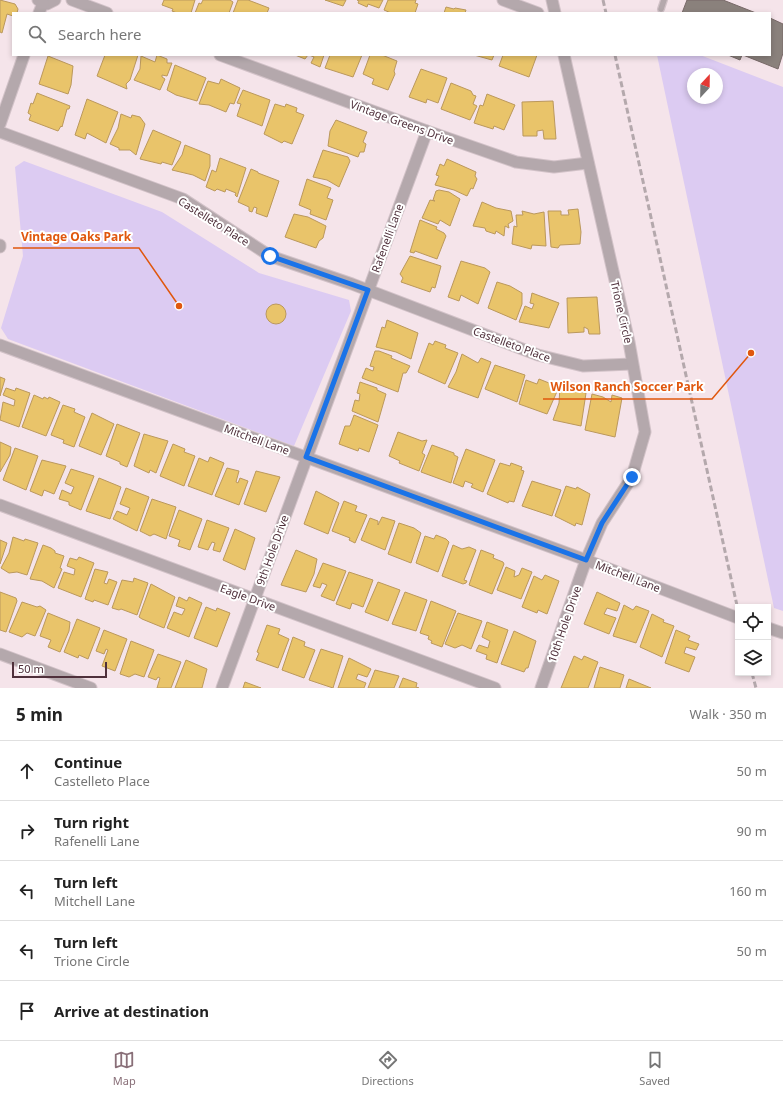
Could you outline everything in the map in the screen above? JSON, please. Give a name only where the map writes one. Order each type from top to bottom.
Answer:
[{"type":"street","points":[[40,5],[50,3],[55,0]]},
{"type":"street","points":[[72,0],[104,12]]},
{"type":"street","points":[[503,0],[535,12]]},
{"type":"street","points":[[552,0],[555,12]]},
{"type":"street","points":[[0,124],[24,56]]},
{"type":"street","name":"Vintage Greens Drive","points":[[223,56],[516,162],[554,167],[588,163]]},
{"type":"street","name":"Trione Circle","points":[[564,56],[629,342],[645,432],[632,477],[602,523],[586,560]]},
{"type":"street","name":"Rafenelli Lane","points":[[306,457],[427,131]]},
{"type":"street","name":"Castelleto Place","points":[[0,132],[183,199],[270,256],[368,290],[538,355],[583,366],[632,364]]},
{"type":"street","name":"Mitchell Lane","points":[[0,345],[586,560],[735,617]]},
{"type":"street","name":"9th Hole Drive","points":[[222,688],[306,457]]},
{"type":"street","name":"Eagle Drive","points":[[0,505],[495,688]]},
{"type":"street","name":"10th Hole Drive","points":[[541,688],[586,560]]},
{"type":"street","points":[[771,629],[783,633]]},
{"type":"street","points":[[0,654],[92,688]]},
{"type":"lane","points":[[660,8],[664,0]]},
{"type":"shaded area","points":[[657,56],[703,56],[783,87],[783,611],[774,608]]},
{"type":"shaded area","points":[[24,161],[162,212],[259,273],[349,300],[351,311],[294,446],[8,339],[1,328],[23,256],[15,167]]},
{"type":"building: Homes","points":[[0,0],[15,4],[18,9],[17,12],[12,12],[12,16],[7,14],[2,33],[0,32]]},
{"type":"building: Homes","points":[[164,0],[195,0],[191,12],[174,12],[172,11],[173,9],[162,5]]},
{"type":"building: Homes","points":[[203,0],[230,0],[233,2],[229,12],[195,12],[199,3],[201,4]]},
{"type":"building: Homes","points":[[238,0],[248,0],[269,8],[267,12],[233,12]]},
{"type":"building: Homes","points":[[325,0],[346,0],[343,6]]},
{"type":"building: Homes","points":[[357,0],[383,0],[379,8],[368,4],[367,7],[358,3],[359,1]]},
{"type":"building: Homes","points":[[388,0],[416,0],[415,3],[418,4],[415,12],[389,12],[384,10]]},
{"type":"building: Homes","points":[[446,7],[466,10],[465,12],[444,12]]},
{"type":"building: Homes","points":[[48,56],[73,66],[71,85],[68,94],[39,84]]},
{"type":"building: Homes","points":[[105,56],[138,56],[130,80],[126,84],[127,89],[97,76]]},
{"type":"building: Homes","points":[[141,56],[155,62],[157,56],[160,56],[167,59],[167,63],[172,63],[167,76],[162,75],[165,79],[160,90],[134,80],[140,69]]},
{"type":"building: Homes","points":[[298,56],[307,56],[305,59]]},
{"type":"building: Homes","points":[[312,56],[324,56],[320,67],[311,63],[314,57]]},
{"type":"building: Homes","points":[[330,56],[362,56],[353,77],[325,68]]},
{"type":"building: Homes","points":[[370,56],[384,56],[397,61],[394,71],[395,74],[388,90],[372,84],[374,79],[363,74]]},
{"type":"building: Homes","points":[[478,56],[494,56],[492,60]]},
{"type":"building: Homes","points":[[503,56],[537,56],[529,77],[499,66]]},
{"type":"building: Homes","points":[[175,65],[206,78],[197,101],[176,95],[167,90]]},
{"type":"building: Homes","points":[[421,69],[447,78],[438,103],[427,99],[426,103],[409,97]]},
{"type":"building: Homes","points":[[221,79],[240,88],[234,104],[230,103],[226,112],[209,105],[199,104],[208,81],[219,84]]},
{"type":"building: Homes","points":[[451,83],[471,91],[473,95],[476,96],[473,104],[477,106],[470,120],[441,109]]},
{"type":"building: Homes","points":[[243,90],[270,100],[262,126],[237,116],[241,104],[237,103]]},
{"type":"building: Homes","points":[[37,93],[70,106],[69,109],[67,109],[62,127],[61,126],[58,131],[29,120],[31,115],[28,113],[31,103],[33,104]]},
{"type":"building: Homes","points":[[487,94],[515,105],[504,130],[494,126],[493,129],[474,123],[480,105],[483,106]]},
{"type":"building: Homes","points":[[87,99],[118,112],[106,143],[87,133],[85,139],[75,135]]},
{"type":"building: Homes","points":[[553,101],[556,139],[544,139],[543,130],[537,131],[537,136],[523,136],[522,102]]},
{"type":"building: Homes","points":[[275,104],[285,107],[286,104],[297,108],[296,112],[304,115],[292,144],[284,141],[282,143],[264,134]]},
{"type":"building: Homes","points":[[121,114],[131,118],[132,115],[140,117],[145,124],[136,155],[130,150],[119,150],[119,148],[110,144],[118,128]]},
{"type":"building: Homes","points":[[336,120],[367,132],[363,142],[366,144],[364,152],[360,152],[358,157],[328,146],[330,131]]},
{"type":"building: Homes","points":[[153,130],[181,142],[172,165],[140,159]]},
{"type":"building: Homes","points":[[185,145],[210,155],[210,166],[205,181],[193,175],[172,170],[182,155]]},
{"type":"building: Homes","points":[[323,150],[348,157],[350,161],[339,187],[327,180],[313,177]]},
{"type":"building: Homes","points":[[220,158],[246,168],[237,197],[235,195],[236,193],[226,189],[225,192],[217,189],[215,191],[206,187],[212,170],[216,172]]},
{"type":"building: Homes","points":[[447,159],[476,172],[475,176],[477,179],[473,189],[471,188],[467,196],[454,190],[435,185],[439,176],[436,175],[440,164],[444,166]]},
{"type":"building: Homes","points":[[251,169],[279,181],[267,217],[256,213],[257,208],[254,207],[252,212],[249,211],[249,207],[238,202]]},
{"type":"building: Homes","points":[[307,179],[331,188],[327,198],[333,200],[326,220],[310,214],[311,210],[299,205]]},
{"type":"building: Homes","points":[[439,190],[449,192],[460,199],[450,226],[440,220],[438,224],[422,218],[430,200],[435,201],[433,200],[436,191]]},
{"type":"building: Homes","points":[[482,202],[496,208],[511,211],[513,221],[508,224],[509,228],[505,226],[504,236],[496,231],[495,234],[486,231],[485,228],[473,226]]},
{"type":"building: Homes","points":[[578,209],[581,232],[580,244],[560,245],[558,248],[551,247],[548,211],[561,211],[561,215],[569,215],[568,210]]},
{"type":"building: Homes","points":[[522,211],[534,214],[544,212],[546,246],[532,245],[531,249],[512,244],[514,226],[517,227],[516,215],[523,215]]},
{"type":"building: Homes","points":[[294,214],[308,217],[326,226],[323,238],[319,241],[316,248],[285,237]]},
{"type":"building: Homes","points":[[420,220],[437,227],[436,229],[444,233],[446,236],[437,259],[415,251],[414,253],[410,252]]},
{"type":"building: Homes","points":[[410,256],[441,266],[435,288],[432,287],[430,292],[401,282],[403,278],[400,274]]},
{"type":"building: Homes","points":[[461,261],[485,268],[490,272],[478,304],[461,295],[459,301],[448,297]]},
{"type":"building: Homes","points":[[497,282],[510,286],[522,293],[522,304],[516,320],[488,308]]},
{"type":"building: Homes","points":[[532,293],[559,303],[549,328],[519,322],[525,306],[532,309],[534,304],[530,303]]},
{"type":"building: Homes","points":[[597,297],[600,334],[589,334],[588,329],[584,327],[584,332],[568,333],[567,298]]},
{"type":"building: Homes","points":[[272,304],[280,304],[286,310],[286,318],[280,324],[272,324],[266,318],[266,310]]},
{"type":"building: Homes","points":[[387,320],[418,333],[411,359],[396,352],[376,347],[382,327],[385,328]]},
{"type":"building: Homes","points":[[435,341],[446,345],[445,348],[458,353],[445,384],[418,372],[429,343],[433,345]]},
{"type":"building: Homes","points":[[375,351],[392,356],[391,358],[410,366],[406,373],[403,373],[398,392],[362,378],[366,368],[373,371],[374,367],[370,366]]},
{"type":"building: Homes","points":[[462,354],[478,363],[481,358],[491,362],[478,398],[448,387],[456,372]]},
{"type":"building: Homes","points":[[495,365],[525,375],[517,402],[485,389]]},
{"type":"building: Homes","points":[[0,377],[5,379],[0,396]]},
{"type":"building: Homes","points":[[539,379],[559,387],[547,414],[519,404],[526,380],[537,384]]},
{"type":"building: Homes","points":[[360,382],[377,388],[377,390],[386,394],[378,422],[352,411],[355,400],[359,401],[360,394],[357,393]]},
{"type":"building: Homes","points":[[567,386],[575,388],[575,391],[586,393],[581,426],[553,420],[559,403],[560,387],[566,389]]},
{"type":"building: Homes","points":[[6,388],[15,391],[16,388],[30,393],[19,427],[0,420],[3,402],[14,406],[15,400],[3,395]]},
{"type":"building: Homes","points":[[592,394],[603,397],[611,402],[612,395],[622,398],[615,437],[585,430]]},
{"type":"building: Homes","points":[[34,395],[43,399],[44,397],[48,399],[49,397],[60,402],[46,436],[22,427]]},
{"type":"building: Homes","points":[[63,405],[75,409],[74,412],[85,417],[74,447],[63,443],[64,440],[51,435]]},
{"type":"building: Homes","points":[[92,413],[114,424],[101,455],[79,446]]},
{"type":"building: Homes","points":[[354,415],[378,425],[369,452],[359,448],[358,451],[339,444],[345,426],[350,426]]},
{"type":"building: Homes","points":[[117,424],[140,433],[127,467],[106,456]]},
{"type":"building: Homes","points":[[398,432],[422,441],[427,440],[422,453],[425,455],[419,471],[399,463],[400,461],[389,456]]},
{"type":"building: Homes","points":[[144,434],[168,441],[156,473],[150,470],[149,473],[134,466]]},
{"type":"building: Homes","points":[[0,442],[11,447],[10,455],[0,472]]},
{"type":"building: Homes","points":[[173,444],[185,449],[184,452],[195,456],[184,486],[160,476]]},
{"type":"building: Homes","points":[[432,445],[454,453],[454,455],[458,457],[451,483],[421,472]]},
{"type":"building: Homes","points":[[15,448],[38,456],[26,490],[3,480]]},
{"type":"building: Homes","points":[[466,449],[495,460],[483,492],[471,487],[473,484],[465,481],[463,487],[453,483]]},
{"type":"building: Homes","points":[[210,457],[224,463],[212,495],[188,486],[199,458],[208,462]]},
{"type":"building: Homes","points":[[42,460],[66,466],[54,494],[44,490],[42,496],[30,491]]},
{"type":"building: Homes","points":[[500,463],[510,466],[511,463],[522,467],[521,470],[524,471],[514,502],[509,501],[508,503],[487,494]]},
{"type":"building: Homes","points":[[227,468],[239,471],[236,482],[238,483],[240,478],[248,481],[239,505],[215,496]]},
{"type":"building: Homes","points":[[71,469],[94,476],[81,510],[69,505],[69,502],[59,499],[62,490],[71,494],[74,487],[65,483]]},
{"type":"building: Homes","points":[[256,471],[280,477],[266,512],[244,504]]},
{"type":"building: Homes","points":[[99,478],[121,487],[110,519],[86,511]]},
{"type":"building: Homes","points":[[532,481],[561,490],[552,516],[522,506]]},
{"type":"building: Homes","points":[[566,486],[576,489],[577,487],[590,494],[582,525],[576,523],[575,526],[555,516]]},
{"type":"building: Homes","points":[[126,488],[149,497],[137,531],[113,519],[117,511],[127,515],[130,508],[120,504]]},
{"type":"building: Homes","points":[[316,491],[339,503],[328,534],[304,524]]},
{"type":"building: Homes","points":[[152,499],[176,507],[166,539],[154,534],[150,536],[140,531]]},
{"type":"building: Homes","points":[[344,501],[357,506],[355,511],[367,515],[355,543],[349,540],[350,538],[332,531]]},
{"type":"building: Homes","points":[[179,510],[202,519],[190,550],[178,546],[180,540],[169,536]]},
{"type":"building: Homes","points":[[382,517],[395,521],[385,550],[361,540],[370,518],[378,521],[378,525]]},
{"type":"building: Homes","points":[[207,520],[229,528],[220,552],[213,550],[215,543],[212,542],[208,550],[198,547]]},
{"type":"building: Homes","points":[[399,523],[414,528],[421,533],[411,563],[388,554]]},
{"type":"building: Homes","points":[[235,529],[255,538],[245,570],[223,560]]},
{"type":"building: Homes","points":[[436,535],[446,539],[449,542],[438,572],[416,563],[425,536],[434,539]]},
{"type":"building: Homes","points":[[13,537],[24,541],[25,539],[38,543],[27,575],[17,572],[9,573],[1,568],[9,553]]},
{"type":"building: Homes","points":[[0,540],[7,543],[0,564]]},
{"type":"building: Homes","points":[[43,545],[51,548],[55,551],[55,553],[64,556],[60,568],[62,569],[54,588],[42,581],[30,579]]},
{"type":"building: Homes","points":[[453,545],[462,549],[469,547],[476,550],[464,580],[467,581],[463,584],[442,576]]},
{"type":"building: Homes","points":[[296,550],[317,559],[314,574],[306,592],[281,585]]},
{"type":"building: Homes","points":[[481,550],[494,555],[493,558],[503,562],[504,564],[492,594],[469,585]]},
{"type":"building: Homes","points":[[79,557],[94,563],[81,597],[58,588],[64,572],[74,575],[75,569],[67,566],[70,558],[77,560]]},
{"type":"building: Homes","points":[[323,563],[346,571],[334,601],[321,596],[327,585],[322,583],[320,588],[313,586]]},
{"type":"building: Homes","points":[[506,567],[515,571],[514,577],[519,575],[522,568],[532,572],[521,599],[497,590]]},
{"type":"building: Homes","points":[[95,569],[108,572],[104,583],[107,584],[109,579],[117,582],[108,605],[94,600],[93,602],[85,599]]},
{"type":"building: Homes","points":[[349,572],[373,580],[363,607],[352,603],[350,609],[336,604]]},
{"type":"building: Homes","points":[[545,575],[559,581],[547,614],[538,610],[537,613],[522,607],[534,576],[542,580]]},
{"type":"building: Homes","points":[[134,578],[148,583],[137,615],[121,609],[119,610],[112,608],[122,580],[133,582]]},
{"type":"building: Homes","points":[[378,582],[400,590],[388,621],[365,612]]},
{"type":"building: Homes","points":[[151,584],[175,597],[164,628],[139,617]]},
{"type":"building: Homes","points":[[0,592],[16,598],[17,601],[6,632],[0,630]]},
{"type":"building: Homes","points":[[405,592],[427,600],[416,631],[392,624]]},
{"type":"building: Homes","points":[[597,592],[620,603],[617,611],[607,608],[604,614],[616,618],[609,634],[584,624]]},
{"type":"building: Homes","points":[[179,597],[187,601],[189,597],[202,603],[189,637],[167,628],[174,612],[182,615],[185,609],[176,606]]},
{"type":"building: Homes","points":[[431,601],[456,611],[442,647],[431,643],[432,641],[428,639],[429,636],[420,633]]},
{"type":"building: Homes","points":[[22,602],[37,607],[40,606],[46,610],[35,636],[27,633],[22,637],[9,632]]},
{"type":"building: Homes","points":[[624,605],[633,610],[636,606],[649,611],[636,643],[613,636]]},
{"type":"building: Homes","points":[[206,607],[216,611],[217,608],[230,613],[217,647],[194,638]]},
{"type":"building: Homes","points":[[48,613],[70,622],[69,631],[60,652],[48,647],[51,640],[40,636]]},
{"type":"building: Homes","points":[[458,613],[482,621],[471,649],[462,645],[455,648],[445,644]]},
{"type":"building: Homes","points":[[652,614],[664,620],[663,622],[674,626],[662,657],[640,647]]},
{"type":"building: Homes","points":[[77,619],[100,628],[88,659],[79,655],[78,658],[64,652]]},
{"type":"building: Homes","points":[[487,622],[508,630],[497,663],[486,659],[487,655],[476,651],[479,645],[488,648],[490,641],[482,637]]},
{"type":"building: Homes","points":[[267,625],[280,629],[278,634],[289,639],[278,668],[256,660],[259,653],[257,652]]},
{"type":"building: Homes","points":[[104,630],[127,639],[115,671],[102,666],[108,650],[106,649],[104,654],[96,651]]},
{"type":"building: Homes","points":[[676,630],[690,636],[688,640],[699,644],[696,650],[686,647],[684,653],[695,657],[689,672],[665,663]]},
{"type":"building: Homes","points":[[514,631],[536,641],[528,668],[526,668],[524,672],[501,664]]},
{"type":"building: Homes","points":[[293,637],[305,642],[304,646],[315,650],[304,678],[282,670]]},
{"type":"building: Homes","points":[[131,641],[154,650],[144,677],[135,674],[129,677],[120,674]]},
{"type":"building: Homes","points":[[321,649],[343,656],[333,688],[309,680]]},
{"type":"building: Homes","points":[[158,654],[181,662],[171,688],[157,688],[160,678],[158,677],[156,680],[148,677]]},
{"type":"building: Homes","points":[[574,656],[582,660],[584,656],[598,662],[588,688],[561,688]]},
{"type":"building: Homes","points":[[349,658],[371,669],[367,677],[358,674],[356,679],[366,683],[364,688],[338,688]]},
{"type":"building: Homes","points":[[186,660],[207,669],[202,688],[175,688]]},
{"type":"building: Homes","points":[[600,667],[624,675],[620,688],[594,688]]},
{"type":"building: Homes","points":[[375,670],[399,676],[394,688],[368,688]]},
{"type":"building: Homes","points":[[403,678],[417,683],[416,687],[419,688],[399,688]]},
{"type":"building: Homes","points":[[629,679],[651,688],[626,688]]},
{"type":"building: Homes","points":[[245,682],[261,688],[243,688]]},
{"type":"building: Industry","points":[[687,0],[723,0],[753,12],[682,12]]},
{"type":"building: Industry","points":[[771,18],[783,24],[783,53],[778,69],[746,56],[771,56]]},
{"type":"building: Industry","points":[[730,56],[742,56],[740,60]]},
{"type":"railway","points":[[603,0],[606,12]]},
{"type":"railway","points":[[615,56],[737,604]]},
{"type":"railway","points":[[753,676],[756,688]]},
{"type":"place","name":"Vintage Oaks Park","points":[[179,306]]},
{"type":"place","name":"Wilson Ranch Soccer Park","points":[[751,353]]},
{"type":"route","points":[[270,256],[368,290],[306,457],[586,560],[602,523],[632,477]]}]
